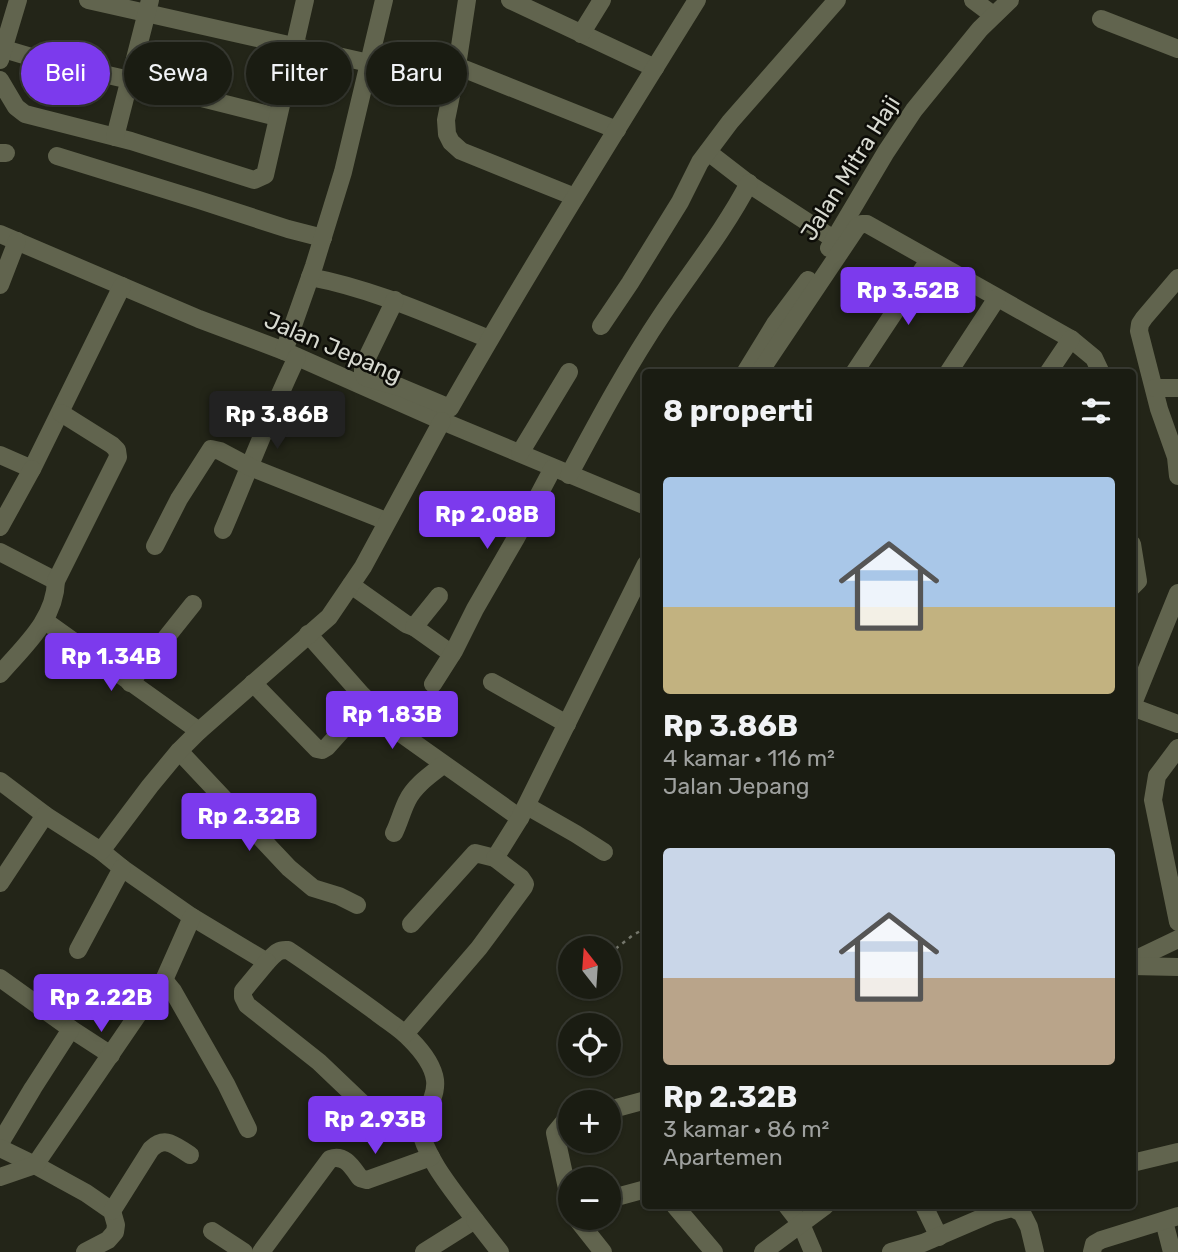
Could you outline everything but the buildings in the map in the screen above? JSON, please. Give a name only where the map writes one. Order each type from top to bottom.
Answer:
[{"type":"street","points":[[18,0],[2,54],[124,79]]},
{"type":"street","points":[[88,0],[148,7],[283,42]]},
{"type":"street","points":[[296,42],[305,0]]},
{"type":"street","points":[[374,42],[384,0]]},
{"type":"street","points":[[461,42],[467,0]]},
{"type":"street","points":[[510,0],[655,68]]},
{"type":"street","points":[[582,34],[602,0]]},
{"type":"street","points":[[395,300],[363,366],[365,377],[400,387],[450,408],[489,339],[697,0]]},
{"type":"street","points":[[601,326],[680,202],[700,162],[730,122],[837,0]]},
{"type":"street","points":[[973,0],[993,15]]},
{"type":"street","name":"Jalan Mitra Haji","points":[[747,369],[775,324],[835,240],[886,152],[914,110],[993,15],[1010,0]]},
{"type":"street","points":[[139,42],[148,7]]},
{"type":"street","points":[[1101,19],[1178,50]]},
{"type":"street","points":[[467,70],[617,130]]},
{"type":"street","points":[[223,530],[275,403],[291,354],[312,272],[343,172],[366,76]]},
{"type":"street","points":[[0,80],[16,107],[25,114],[115,137],[254,180],[265,175],[280,105]]},
{"type":"street","points":[[115,137],[124,103]]},
{"type":"street","points":[[229,105],[277,117]]},
{"type":"street","points":[[449,105],[447,134],[461,151],[575,197]]},
{"type":"street","points":[[708,152],[749,183],[835,240]]},
{"type":"street","points":[[57,156],[323,238]]},
{"type":"street","points":[[433,684],[516,538],[749,183]]},
{"type":"street","points":[[762,369],[857,227],[862,224],[867,224],[1071,339],[1094,358],[1099,369]]},
{"type":"street","name":"Jalan Jepang","points":[[0,234],[199,319],[291,354],[442,421],[642,504]]},
{"type":"street","points":[[0,285],[17,241]]},
{"type":"street","points":[[857,369],[929,260]]},
{"type":"street","points":[[312,272],[395,300],[489,339]]},
{"type":"street","points":[[1178,278],[1140,324],[1139,331],[1176,457],[1178,476]]},
{"type":"street","points":[[0,527],[61,414],[122,286]]},
{"type":"street","points":[[951,369],[997,298]]},
{"type":"street","points":[[1051,369],[1071,339]]},
{"type":"street","points":[[520,453],[569,372]]},
{"type":"street","points":[[1154,388],[1178,388]]},
{"type":"street","points":[[0,674],[45,621],[55,596],[56,581],[118,457],[117,450],[112,445],[61,414]]},
{"type":"street","points":[[101,851],[179,751],[329,617],[363,567],[442,421]]},
{"type":"street","points":[[155,546],[179,499],[211,449],[386,521]]},
{"type":"street","points":[[0,454],[32,469]]},
{"type":"street","points":[[0,552],[56,581]]},
{"type":"street","points":[[495,858],[524,812],[642,573]]},
{"type":"street","points":[[351,585],[452,654]]},
{"type":"street","points":[[1136,697],[1178,593]]},
{"type":"street","points":[[414,628],[439,596]]},
{"type":"street","points":[[130,683],[193,604]]},
{"type":"street","points":[[45,621],[199,731]]},
{"type":"street","points":[[308,635],[403,735],[443,765],[524,812],[576,834],[604,852]]},
{"type":"street","points":[[492,682],[567,724]]},
{"type":"street","points":[[253,683],[317,749],[322,750],[368,701]]},
{"type":"street","points":[[1136,708],[1178,724]]},
{"type":"street","points":[[1178,748],[1157,776],[1153,800],[1178,922]]},
{"type":"street","points":[[179,751],[289,868],[313,888],[340,896],[357,905]]},
{"type":"street","points":[[394,833],[411,794],[426,777],[443,765]]},
{"type":"street","points":[[0,781],[192,917],[267,962]]},
{"type":"street","points":[[0,883],[45,815]]},
{"type":"street","points":[[405,1034],[479,948],[525,884],[495,858],[475,853],[411,925]]},
{"type":"street","points":[[78,950],[122,868]]},
{"type":"street","points":[[0,1177],[35,1165],[164,979],[192,917]]},
{"type":"street","points":[[1136,961],[1178,939]]},
{"type":"street","points":[[380,1115],[362,1103],[319,1062],[247,1004],[243,990],[277,952],[288,950],[352,995],[410,1038],[426,1059],[435,1078],[435,1087],[433,1098],[419,1125],[425,1145],[475,1220],[500,1252]]},
{"type":"street","points":[[1136,963],[1178,967]]},
{"type":"street","points":[[0,978],[111,1055]]},
{"type":"street","points":[[164,979],[226,1084],[248,1129]]},
{"type":"street","points":[[71,1029],[0,1146],[86,1193],[112,1211],[116,1232],[108,1240],[85,1252]]},
{"type":"street","points":[[621,1107],[642,1101]]},
{"type":"street","points":[[558,1129],[555,1133],[558,1147]]},
{"type":"street","points":[[112,1211],[150,1149],[157,1143],[171,1143],[190,1156]]},
{"type":"street","points":[[1136,1162],[1178,1152]]},
{"type":"street","points":[[261,1252],[330,1159],[344,1158],[360,1178],[367,1180],[431,1157]]},
{"type":"street","points":[[621,1196],[642,1190]]},
{"type":"street","points":[[678,1209],[714,1252]]},
{"type":"street","points":[[789,1209],[801,1224],[813,1252]]},
{"type":"street","points":[[763,1252],[821,1209]]},
{"type":"street","points":[[925,1209],[939,1237]]},
{"type":"street","points":[[891,1252],[939,1237],[989,1209]]},
{"type":"street","points":[[1015,1209],[1022,1213],[1029,1227],[1035,1252]]},
{"type":"street","points":[[1092,1252],[1094,1244],[1101,1240],[1171,1219],[1172,1252]]},
{"type":"street","points":[[424,1252],[475,1220]]},
{"type":"street","points":[[586,1230],[603,1252]]},
{"type":"street","points":[[212,1231],[244,1252]]},
{"type":"path","points":[[621,944],[642,931]]}]
